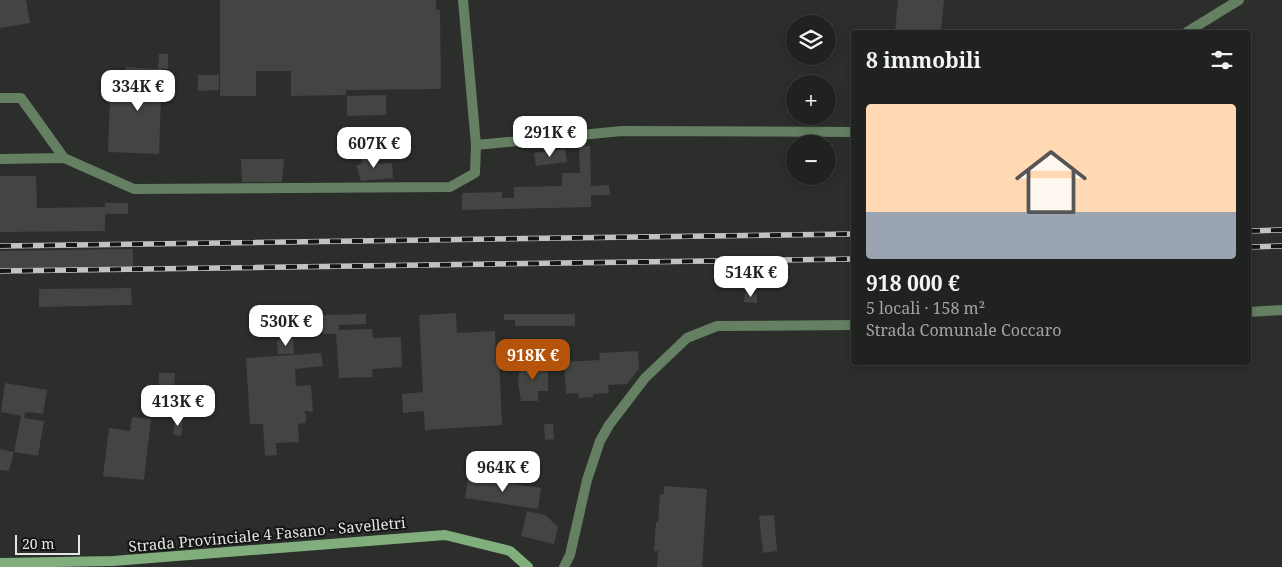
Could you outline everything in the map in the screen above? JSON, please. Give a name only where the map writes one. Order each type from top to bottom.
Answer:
[{"type":"street","points":[[0,159],[64,158],[134,189],[450,187],[475,173],[476,146],[464,0]]},
{"type":"street","points":[[1190,30],[1239,0]]},
{"type":"street","points":[[0,98],[21,98],[64,158]]},
{"type":"street","points":[[476,146],[622,131],[851,132]]},
{"type":"street","points":[[1251,312],[1282,310]]},
{"type":"street","points":[[564,567],[570,555],[587,480],[600,441],[609,425],[646,378],[687,338],[716,326],[851,325]]},
{"type":"street","name":"Strada Provinciale 4 Fasano - Savelletri","points":[[0,563],[114,561],[445,535],[510,551],[528,567]]},
{"type":"building","points":[[0,0],[26,0],[30,23],[0,28]]},
{"type":"building","points":[[220,0],[436,0],[436,10],[440,10],[441,89],[346,90],[346,95],[291,96],[291,71],[256,71],[256,96],[220,96]]},
{"type":"building","points":[[898,0],[944,0],[941,30],[895,30]]},
{"type":"building","points":[[159,54],[168,54],[168,69],[162,69],[159,154],[108,152],[110,98],[125,99],[126,67],[158,69]]},
{"type":"building","points":[[198,75],[219,75],[219,90],[198,91]]},
{"type":"building","points":[[386,95],[386,115],[347,116],[347,96]]},
{"type":"building","points":[[579,146],[590,146],[591,186],[609,185],[610,195],[591,195],[591,207],[462,210],[462,193],[502,192],[502,198],[514,198],[514,187],[562,186],[562,173],[580,173]]},
{"type":"building","points":[[565,149],[567,162],[536,166],[534,153]]},
{"type":"building","points":[[379,155],[379,164],[392,163],[393,178],[361,181],[356,165],[362,164],[362,157]]},
{"type":"building","points":[[241,159],[284,159],[282,182],[242,182]]},
{"type":"building","points":[[0,176],[36,176],[37,208],[105,207],[105,203],[128,203],[128,214],[105,214],[105,231],[0,232]]},
{"type":"building","points":[[133,249],[133,267],[0,269],[0,251]]},
{"type":"building","points":[[131,288],[132,305],[39,307],[39,289]]},
{"type":"building","points":[[745,293],[757,294],[757,303],[744,302]]},
{"type":"building","points":[[456,313],[457,333],[495,331],[496,358],[499,358],[502,425],[425,430],[424,411],[403,413],[402,394],[423,392],[419,315]]},
{"type":"building","points":[[366,314],[366,324],[339,325],[339,330],[372,329],[373,338],[401,337],[402,367],[372,369],[373,377],[339,378],[336,334],[323,334],[322,315]]},
{"type":"building","points":[[504,314],[575,314],[575,326],[515,326],[515,320],[504,320]]},
{"type":"building","points":[[293,339],[294,354],[278,354],[277,340]]},
{"type":"building","points":[[638,351],[639,369],[627,384],[608,385],[609,393],[593,394],[593,397],[579,398],[578,393],[566,394],[564,362],[600,360],[599,353]]},
{"type":"building","points":[[321,353],[323,366],[295,369],[296,386],[311,385],[313,412],[303,411],[306,414],[306,423],[298,424],[299,442],[276,443],[277,455],[265,456],[263,424],[250,424],[246,358]]},
{"type":"building","points":[[520,365],[548,365],[548,391],[538,391],[538,401],[521,401],[518,382]]},
{"type":"building","points":[[159,373],[175,373],[173,410],[157,410]]},
{"type":"building","points":[[5,383],[47,390],[43,414],[29,412],[25,413],[24,418],[44,421],[38,456],[14,452],[21,416],[2,412],[0,420]]},
{"type":"building","points":[[132,417],[151,419],[144,480],[103,476],[109,428],[130,431]]},
{"type":"building","points":[[175,417],[183,418],[181,436],[173,435]]},
{"type":"building","points":[[544,424],[553,424],[554,439],[545,440]]},
{"type":"building","points":[[0,449],[14,452],[9,471],[0,470]]},
{"type":"building","points":[[468,477],[541,488],[538,509],[465,498]]},
{"type":"building","points":[[664,486],[707,489],[702,567],[657,567],[658,551],[654,551],[656,522],[658,522],[660,494],[664,494]]},
{"type":"building","points":[[527,511],[545,515],[558,527],[554,544],[521,536]]},
{"type":"building","points":[[774,515],[777,551],[763,553],[759,516]]},
{"type":"railway","points":[[1251,231],[1282,230]]},
{"type":"railway","points":[[0,246],[851,234]]},
{"type":"railway","points":[[1251,247],[1282,246]]},
{"type":"railway","points":[[0,271],[851,259]]}]
